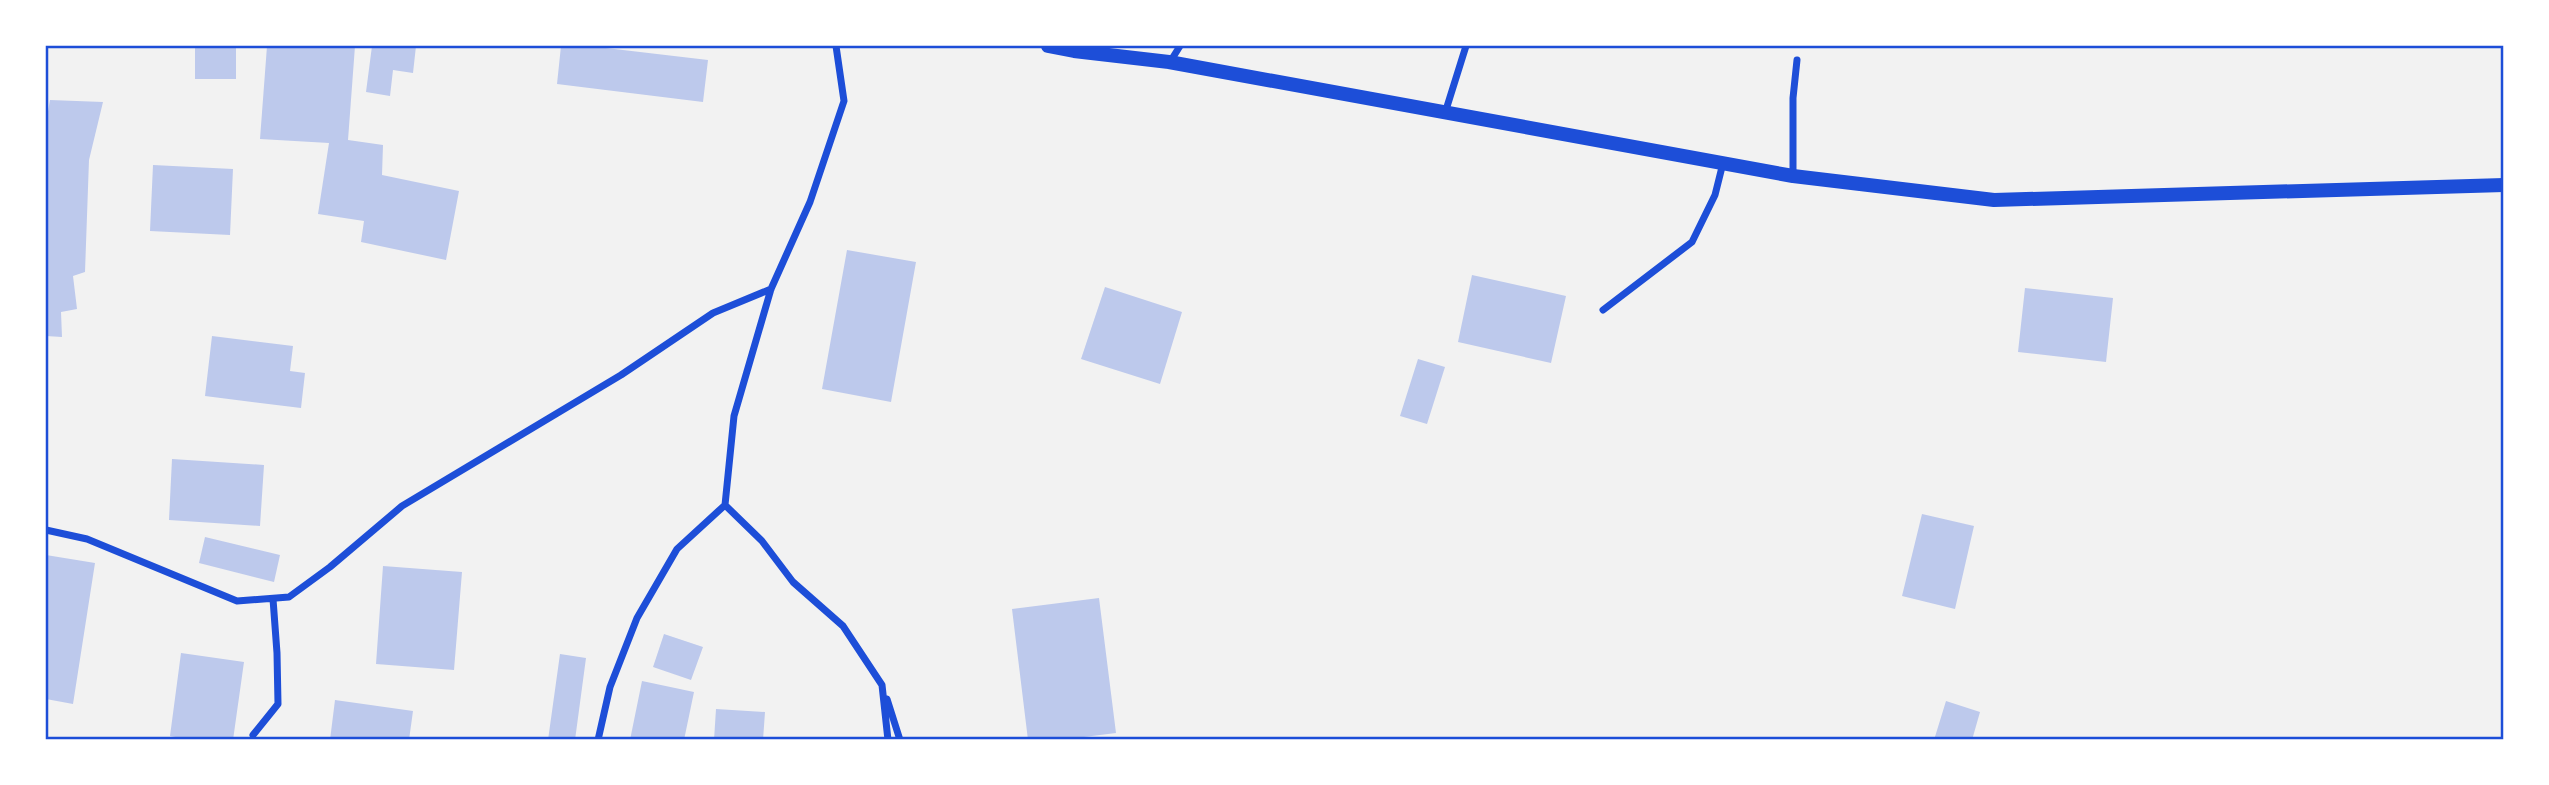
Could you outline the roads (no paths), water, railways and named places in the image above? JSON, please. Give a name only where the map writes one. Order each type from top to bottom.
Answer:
[{"type":"main road","points":[[1048,46],[1169,62],[1793,176],[1994,200],[2504,185]]},
{"type":"street","points":[[598,740],[610,687],[637,618],[677,549],[725,505],[734,415],[771,289],[810,202],[844,101],[836,46]]},
{"type":"street","points":[[1169,62],[1180,46]]},
{"type":"street","points":[[1445,113],[1466,46]]},
{"type":"street","points":[[1793,176],[1793,98],[1797,60]]},
{"type":"street","points":[[1604,310],[1692,242],[1715,195],[1723,163]]},
{"type":"street","points":[[46,530],[87,539],[237,601],[289,597],[330,567],[402,506],[621,374],[713,313],[771,289]]},
{"type":"street","points":[[725,505],[762,541],[793,582],[843,626],[883,685],[900,740]]},
{"type":"street","points":[[253,735],[278,704],[273,598]]},
{"type":"street","points":[[883,685],[888,740]]}]
